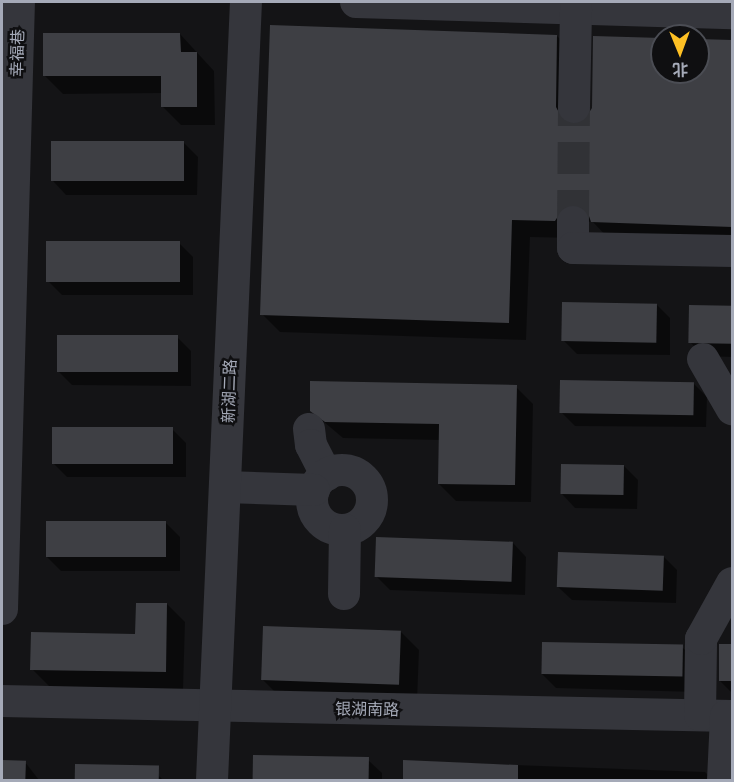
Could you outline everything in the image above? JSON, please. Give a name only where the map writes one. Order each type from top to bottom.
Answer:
[{"type":"street","name":"幸福巷","points":[[2,609],[19,2]]},
{"type":"street","name":"新湖二路","points":[[213,780],[246,2]]},
{"type":"street","points":[[356,2],[732,13]]},
{"type":"street","points":[[574,107],[576,9]]},
{"type":"street","points":[[573,222],[573,248],[732,251]]},
{"type":"street","points":[[703,359],[732,409]]},
{"type":"street","points":[[225,487],[320,483],[355,473],[369,486],[372,496],[369,515],[363,522],[345,530],[326,525],[319,519],[312,500],[320,483],[309,429]]},
{"type":"street","points":[[344,594],[345,530]]},
{"type":"street","points":[[723,780],[720,716],[701,639],[732,583]]},
{"type":"street","name":"银湖南路","points":[[2,701],[720,716]]},
{"type":"building","points":[[270,25],[557,35],[556,107],[564,122],[573,125],[583,122],[592,108],[593,36],[650,38],[650,84],[710,84],[710,39],[732,40],[732,227],[591,222],[588,213],[574,204],[564,207],[555,221],[512,220],[509,323],[260,315]]},
{"type":"building","points":[[43,33],[180,33],[181,52],[197,52],[197,107],[161,107],[161,76],[43,76]]},
{"type":"building","points":[[51,141],[184,141],[184,181],[51,181]]},
{"type":"building","points":[[46,241],[180,241],[180,282],[46,282]]},
{"type":"building","points":[[562,302],[657,304],[656,343],[561,341]]},
{"type":"building","points":[[689,305],[732,306],[731,344],[688,343]]},
{"type":"building","points":[[57,335],[178,335],[178,372],[57,372]]},
{"type":"building","points":[[560,380],[694,382],[693,415],[559,413]]},
{"type":"building","points":[[310,381],[517,385],[515,485],[438,484],[439,424],[325,422],[310,411]]},
{"type":"building","points":[[52,427],[173,427],[173,464],[52,464]]},
{"type":"building","points":[[561,464],[624,465],[623,495],[560,494]]},
{"type":"building","points":[[46,521],[166,521],[166,557],[46,557]]},
{"type":"building","points":[[376,537],[513,542],[512,582],[375,577]]},
{"type":"building","points":[[558,552],[664,556],[663,591],[557,587]]},
{"type":"building","points":[[136,603],[167,603],[166,672],[30,670],[31,632],[135,634]]},
{"type":"building","points":[[263,626],[401,631],[399,685],[261,680]]},
{"type":"building","points":[[542,642],[683,644],[682,676],[541,674]]},
{"type":"building","points":[[719,644],[732,644],[732,681],[719,681]]},
{"type":"building","points":[[253,755],[369,757],[369,780],[253,780]]},
{"type":"building","points":[[2,760],[26,761],[25,780],[2,780]]},
{"type":"building","points":[[403,760],[518,765],[518,780],[403,780]]},
{"type":"building","points":[[75,764],[159,765],[159,780],[75,780]]},
{"type":"tunnel","points":[[573,222],[574,107]]}]
